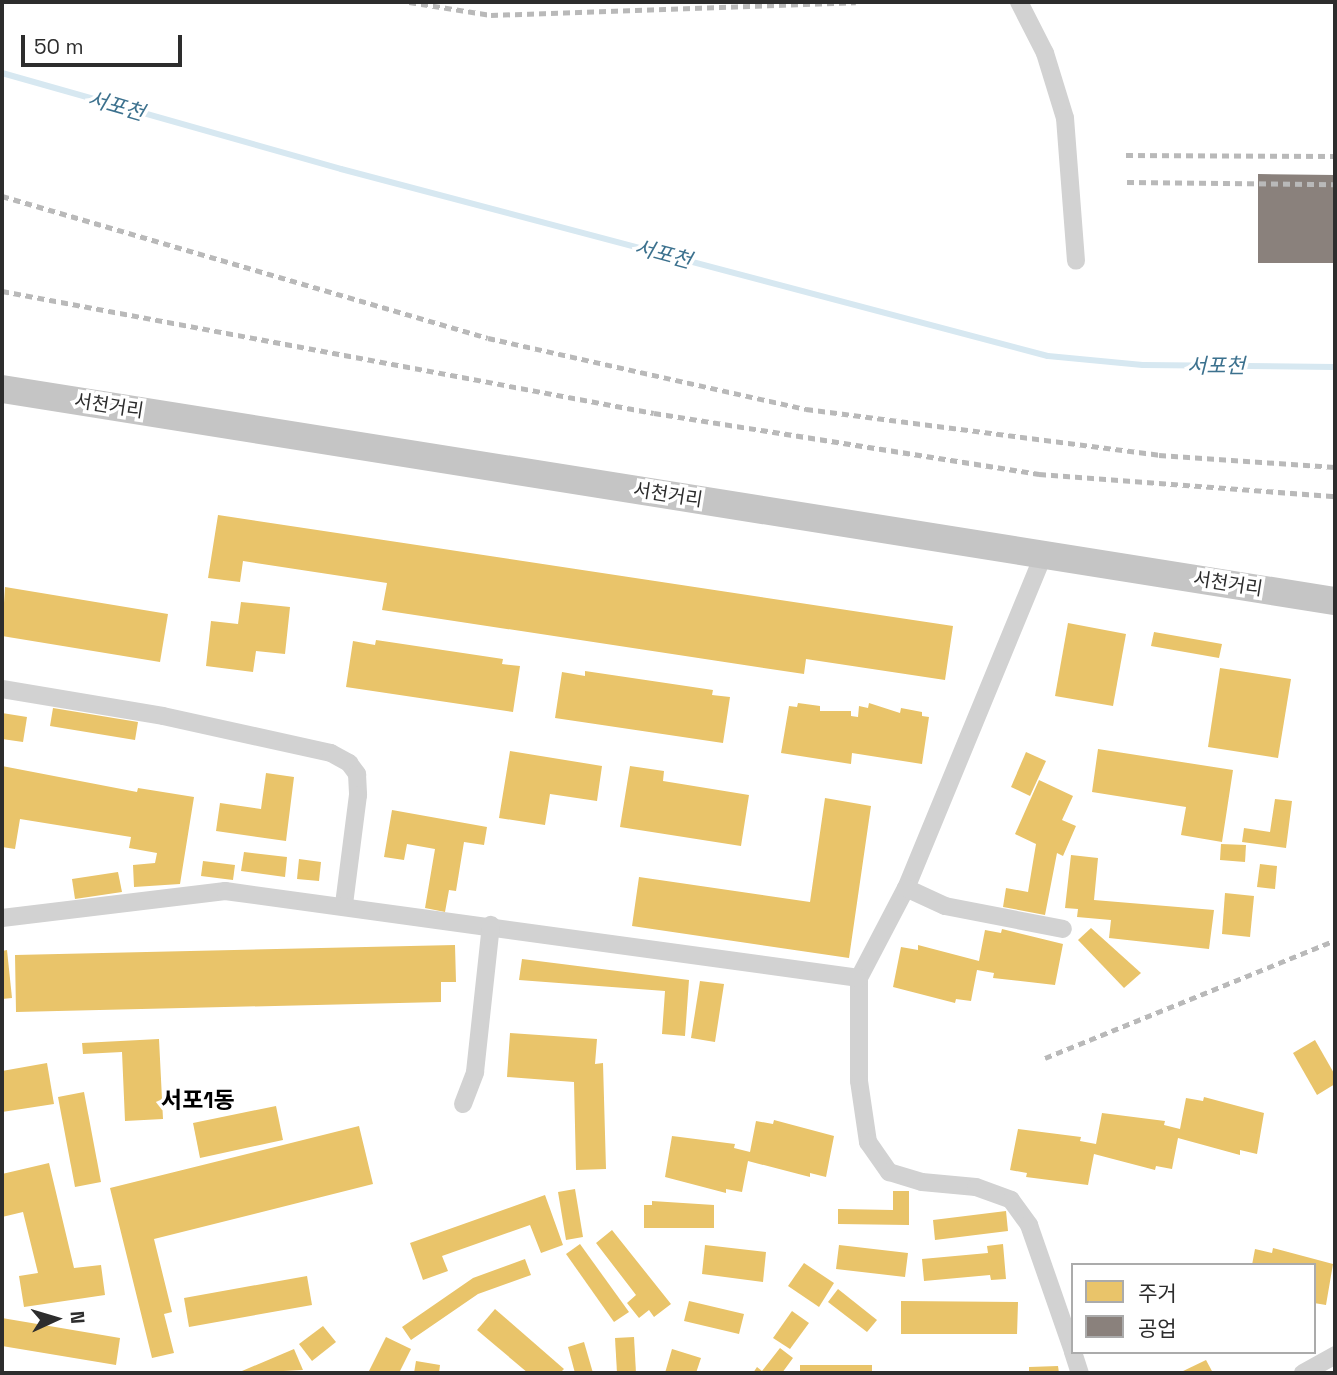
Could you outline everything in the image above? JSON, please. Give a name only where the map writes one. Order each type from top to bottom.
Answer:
[{"type":"main road","name":"서천거리","points":[[2,388],[1335,601]]},
{"type":"street","points":[[1019,2],[1045,53],[1065,118],[1076,261]]},
{"type":"street","points":[[1043,556],[906,888],[859,978],[859,1081],[868,1142],[889,1172],[922,1182],[976,1187],[1011,1200],[1030,1225],[1071,1346]]},
{"type":"street","points":[[2,689],[163,716],[331,753],[349,763],[356,774],[358,795],[344,904]]},
{"type":"street","points":[[906,888],[945,906],[1063,929]]},
{"type":"street","points":[[2,918],[225,891],[344,904],[859,978]]},
{"type":"street","points":[[463,1104],[475,1072],[491,925]]},
{"type":"street","points":[[1074,1354],[1080,1373]]},
{"type":"street","points":[[1303,1373],[1335,1355]]},
{"type":"building: 주거","points":[[218,515],[953,626],[945,680],[806,659],[804,674],[382,610],[387,583],[243,561],[240,582],[208,578]]},
{"type":"building: 주거","points":[[5,587],[168,614],[160,662],[2,636]]},
{"type":"building: 주거","points":[[241,602],[290,607],[285,654],[256,651],[253,672],[206,666],[211,621],[238,624]]},
{"type":"building: 주거","points":[[1068,623],[1126,634],[1113,706],[1055,696]]},
{"type":"building: 주거","points":[[1154,632],[1222,644],[1219,658],[1151,646]]},
{"type":"building: 주거","points":[[376,640],[503,659],[502,664],[520,666],[513,712],[346,687],[353,641],[375,645]]},
{"type":"building: 주거","points":[[1220,668],[1291,679],[1278,758],[1208,747]]},
{"type":"building: 주거","points":[[585,671],[713,690],[712,695],[730,697],[723,743],[555,718],[562,672],[585,676]]},
{"type":"building: 주거","points":[[798,703],[820,706],[820,711],[851,711],[851,716],[858,717],[859,706],[868,708],[869,703],[900,713],[901,708],[922,712],[922,716],[929,717],[922,764],[852,753],[851,764],[781,753],[789,706],[797,707]]},
{"type":"building: 주거","points":[[53,708],[138,722],[135,740],[50,726]]},
{"type":"building: 주거","points":[[2,713],[27,717],[23,742],[2,739]]},
{"type":"building: 주거","points":[[1098,749],[1233,770],[1222,842],[1181,835],[1186,807],[1092,792]]},
{"type":"building: 주거","points":[[510,751],[602,766],[597,801],[550,794],[545,825],[499,818]]},
{"type":"building: 주거","points":[[1026,752],[1046,761],[1030,796],[1011,787]]},
{"type":"building: 주거","points":[[2,766],[137,792],[138,788],[194,797],[180,884],[134,887],[133,865],[155,863],[157,853],[129,848],[131,837],[20,819],[15,849],[2,847]]},
{"type":"building: 주거","points":[[630,766],[664,771],[663,781],[749,795],[741,846],[620,827]]},
{"type":"building: 주거","points":[[266,773],[294,777],[286,841],[216,831],[220,803],[261,809]]},
{"type":"building: 주거","points":[[1039,780],[1073,796],[1062,820],[1076,826],[1063,856],[1057,853],[1045,915],[1003,907],[1006,888],[1028,892],[1036,844],[1015,834]]},
{"type":"building: 주거","points":[[825,798],[871,806],[849,958],[632,926],[639,877],[810,902]]},
{"type":"building: 주거","points":[[1275,799],[1292,801],[1286,848],[1242,842],[1244,828],[1270,832]]},
{"type":"building: 주거","points":[[392,810],[487,827],[484,845],[464,842],[456,891],[449,890],[445,912],[425,908],[435,849],[407,844],[404,860],[384,857]]},
{"type":"building: 주거","points":[[1221,844],[1246,845],[1245,862],[1220,860]]},
{"type":"building: 주거","points":[[244,852],[287,857],[285,877],[241,871]]},
{"type":"building: 주거","points":[[1071,855],[1098,858],[1094,900],[1214,910],[1209,949],[1109,938],[1111,920],[1077,917],[1078,909],[1065,908]]},
{"type":"building: 주거","points":[[299,859],[321,862],[319,881],[297,879]]},
{"type":"building: 주거","points":[[203,861],[235,865],[233,880],[201,876]]},
{"type":"building: 주거","points":[[1260,864],[1277,866],[1275,889],[1257,887]]},
{"type":"building: 주거","points":[[118,872],[122,892],[75,899],[72,879]]},
{"type":"building: 주거","points":[[1225,893],[1254,896],[1250,937],[1222,934]]},
{"type":"building: 주거","points":[[1091,928],[1141,973],[1124,988],[1078,940]]},
{"type":"building: 주거","points":[[1002,929],[1063,944],[1055,985],[993,978],[994,973],[977,970],[971,1001],[956,999],[955,1003],[893,987],[901,947],[918,950],[918,945],[979,961],[985,930],[1001,933]]},
{"type":"building: 주거","points":[[455,945],[456,982],[441,982],[441,1002],[16,1012],[15,955]]},
{"type":"building: 주거","points":[[7,950],[12,998],[2,999],[2,951]]},
{"type":"building: 주거","points":[[522,959],[689,980],[685,1036],[662,1034],[665,991],[519,980]]},
{"type":"building: 주거","points":[[700,981],[724,984],[715,1042],[691,1038]]},
{"type":"building: 주거","points":[[510,1033],[597,1039],[595,1064],[603,1063],[606,1169],[576,1170],[574,1082],[507,1077]]},
{"type":"building: 주거","points":[[159,1039],[163,1119],[125,1121],[122,1052],[83,1054],[82,1043]]},
{"type":"building: 주거","points":[[1315,1040],[1335,1075],[1335,1084],[1317,1095],[1293,1053]]},
{"type":"building: 주거","points":[[47,1063],[54,1104],[2,1112],[2,1071]]},
{"type":"building: 주거","points":[[84,1092],[101,1182],[75,1187],[58,1097]]},
{"type":"building: 주거","points":[[1204,1097],[1264,1113],[1257,1154],[1240,1150],[1240,1155],[1178,1138],[1172,1169],[1156,1166],[1155,1170],[1094,1154],[1088,1185],[1026,1177],[1027,1173],[1010,1170],[1018,1129],[1081,1137],[1080,1141],[1096,1144],[1102,1113],[1165,1121],[1164,1125],[1180,1129],[1186,1098],[1203,1101]]},
{"type":"building: 주거","points":[[276,1106],[283,1140],[200,1158],[193,1123]]},
{"type":"building: 주거","points":[[774,1120],[834,1136],[826,1177],[810,1173],[810,1177],[748,1161],[742,1192],[726,1189],[726,1193],[665,1177],[672,1136],[735,1144],[734,1148],[750,1152],[756,1121],[773,1124]]},
{"type":"building: 주거","points":[[359,1126],[373,1184],[154,1239],[172,1312],[164,1314],[174,1353],[152,1358],[110,1188]]},
{"type":"building: 주거","points":[[49,1163],[74,1268],[101,1265],[105,1295],[24,1307],[19,1276],[38,1273],[23,1212],[2,1217],[2,1174]]},
{"type":"building: 주거","points":[[575,1189],[583,1237],[566,1240],[558,1192]]},
{"type":"building: 주거","points":[[893,1191],[909,1191],[909,1225],[838,1224],[838,1209],[893,1210]]},
{"type":"building: 주거","points":[[545,1195],[563,1245],[541,1253],[530,1225],[442,1256],[448,1271],[423,1280],[410,1243]]},
{"type":"building: 주거","points":[[652,1201],[714,1205],[714,1228],[644,1228],[644,1205],[652,1205]]},
{"type":"building: 주거","points":[[1006,1211],[1008,1231],[935,1240],[933,1220]]},
{"type":"building: 주거","points":[[612,1230],[671,1304],[654,1317],[649,1310],[639,1318],[627,1303],[636,1295],[596,1243]]},
{"type":"building: 주거","points":[[580,1244],[629,1312],[614,1322],[566,1254]]},
{"type":"building: 주거","points":[[1003,1244],[1006,1279],[991,1280],[990,1275],[924,1281],[922,1259],[988,1253],[987,1246]]},
{"type":"building: 주거","points":[[705,1245],[766,1252],[763,1282],[702,1274]]},
{"type":"building: 주거","points":[[839,1245],[908,1253],[905,1277],[836,1269]]},
{"type":"building: 주거","points":[[1273,1248],[1333,1264],[1326,1305],[1316,1303],[1316,1263],[1252,1263],[1255,1249],[1272,1253]]},
{"type":"building: 주거","points":[[525,1259],[531,1275],[478,1294],[411,1340],[402,1327],[473,1278]]},
{"type":"building: 주거","points":[[804,1263],[834,1283],[819,1307],[788,1286]]},
{"type":"building: 주거","points":[[307,1276],[312,1305],[189,1327],[184,1298]]},
{"type":"building: 주거","points":[[838,1289],[877,1320],[867,1332],[828,1302]]},
{"type":"building: 주거","points":[[689,1301],[744,1314],[739,1334],[684,1321]]},
{"type":"building: 주거","points":[[901,1301],[1018,1302],[1017,1334],[901,1334]]},
{"type":"building: 주거","points":[[495,1309],[564,1369],[560,1373],[528,1373],[477,1330]]},
{"type":"building: 주거","points":[[792,1311],[809,1323],[790,1349],[773,1338]]},
{"type":"building: 주거","points":[[2,1318],[120,1338],[116,1365],[2,1346]]},
{"type":"building: 주거","points":[[323,1326],[336,1342],[312,1361],[299,1344]]},
{"type":"building: 주거","points":[[386,1337],[411,1349],[399,1373],[368,1373]]},
{"type":"building: 주거","points":[[634,1337],[636,1373],[617,1373],[615,1338]]},
{"type":"building: 주거","points":[[584,1342],[593,1373],[575,1373],[568,1347]]},
{"type":"building: 주거","points":[[780,1348],[793,1358],[782,1373],[753,1373],[757,1367],[762,1371]]},
{"type":"building: 주거","points":[[294,1349],[303,1370],[242,1371]]},
{"type":"building: 주거","points":[[672,1349],[701,1358],[696,1373],[665,1373]]},
{"type":"building: 주거","points":[[1206,1360],[1213,1373],[1179,1373]]},
{"type":"building: 주거","points":[[416,1361],[440,1365],[439,1373],[414,1373]]},
{"type":"building: 주거","points":[[800,1365],[872,1365],[872,1373],[800,1373]]},
{"type":"building: 주거","points":[[1058,1366],[1059,1373],[1029,1373],[1029,1367]]},
{"type":"building: 공업","points":[[1258,174],[1335,175],[1335,263],[1258,263]]},
{"type":"waterway","name":"서포천","points":[[2,73],[341,169],[1048,356],[1143,365],[1335,367]]},
{"type":"railway","points":[[409,2],[491,15],[856,2]]},
{"type":"railway","points":[[1126,155],[1335,156]]},
{"type":"railway","points":[[1127,182],[1335,184]]},
{"type":"railway","points":[[2,196],[488,338],[806,409],[1159,455],[1335,467]]},
{"type":"railway","points":[[2,291],[654,413],[1039,474],[1335,496]]},
{"type":"railway","points":[[1045,1058],[1335,940]]},
{"type":"district","name":"서포1동","points":[[198,1100]]}]
